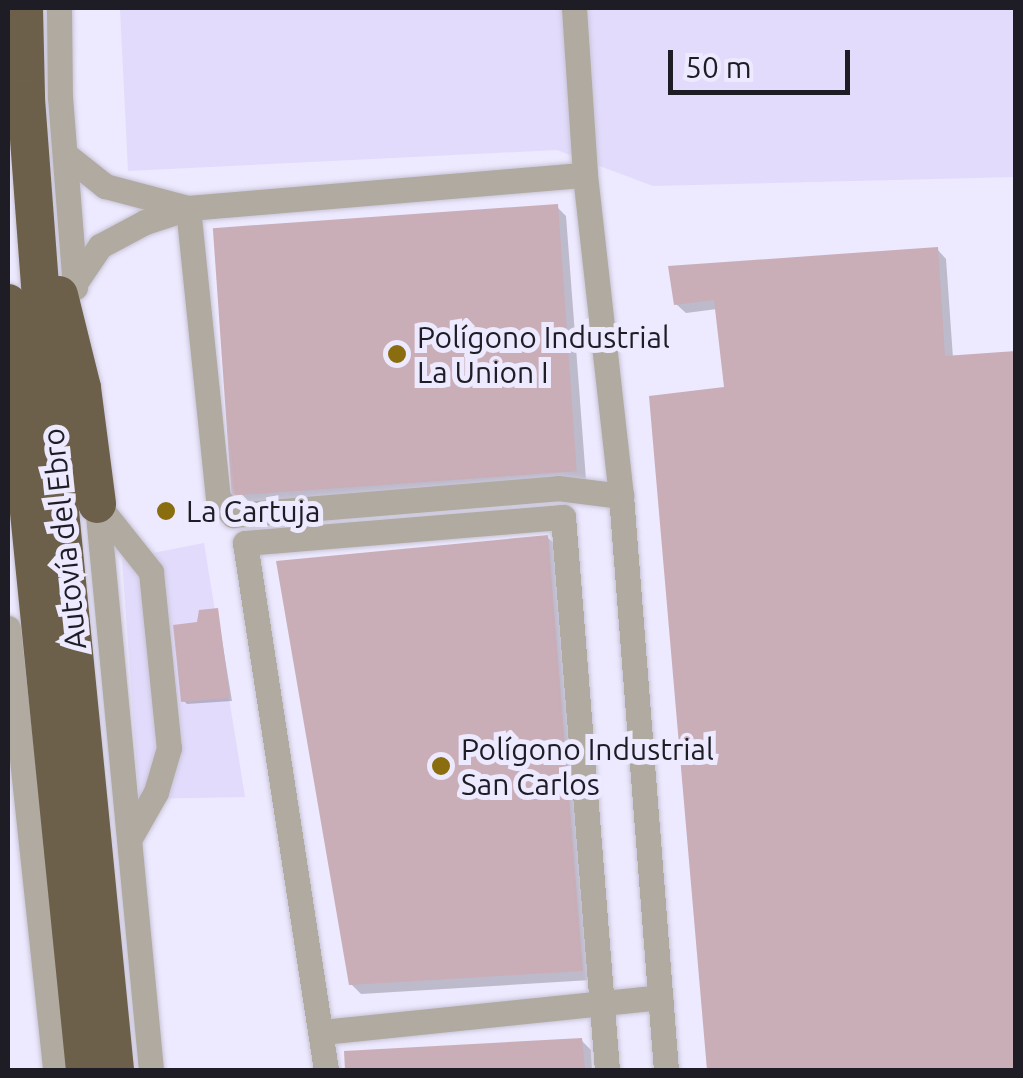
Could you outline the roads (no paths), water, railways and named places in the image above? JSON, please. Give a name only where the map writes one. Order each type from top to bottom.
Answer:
[{"type":"highway","name":"Autovía del Ebro","points":[[24,8],[32,181],[115,1070]]},
{"type":"highway","points":[[32,181],[82,388],[97,504]]},
{"type":"highway","name":"Autovía del Ebro","points":[[8,303],[85,1070]]},
{"type":"street","points":[[58,8],[82,388]]},
{"type":"street","points":[[574,8],[585,175],[621,496],[666,1070]]},
{"type":"street","points":[[66,155],[105,186],[188,208]]},
{"type":"street","points":[[75,282],[100,246],[188,208],[585,175]]},
{"type":"street","points":[[188,208],[218,498],[233,515],[558,488],[621,496]]},
{"type":"street","points":[[326,1070],[245,543],[563,517],[621,496]]},
{"type":"street","points":[[97,504],[151,572],[169,748],[156,792],[130,838]]},
{"type":"street","points":[[97,504],[151,1070]]},
{"type":"street","points":[[563,517],[608,1070]]},
{"type":"street","points":[[8,628],[10,688],[55,1070]]},
{"type":"street","points":[[323,1032],[660,997]]},
{"type":"place","name":"Polígono Industrial La Union I","points":[[397,354]]},
{"type":"place","name":"La Cartuja","points":[[166,511]]},
{"type":"place","name":"Polígono Industrial San Carlos","points":[[441,766]]}]
